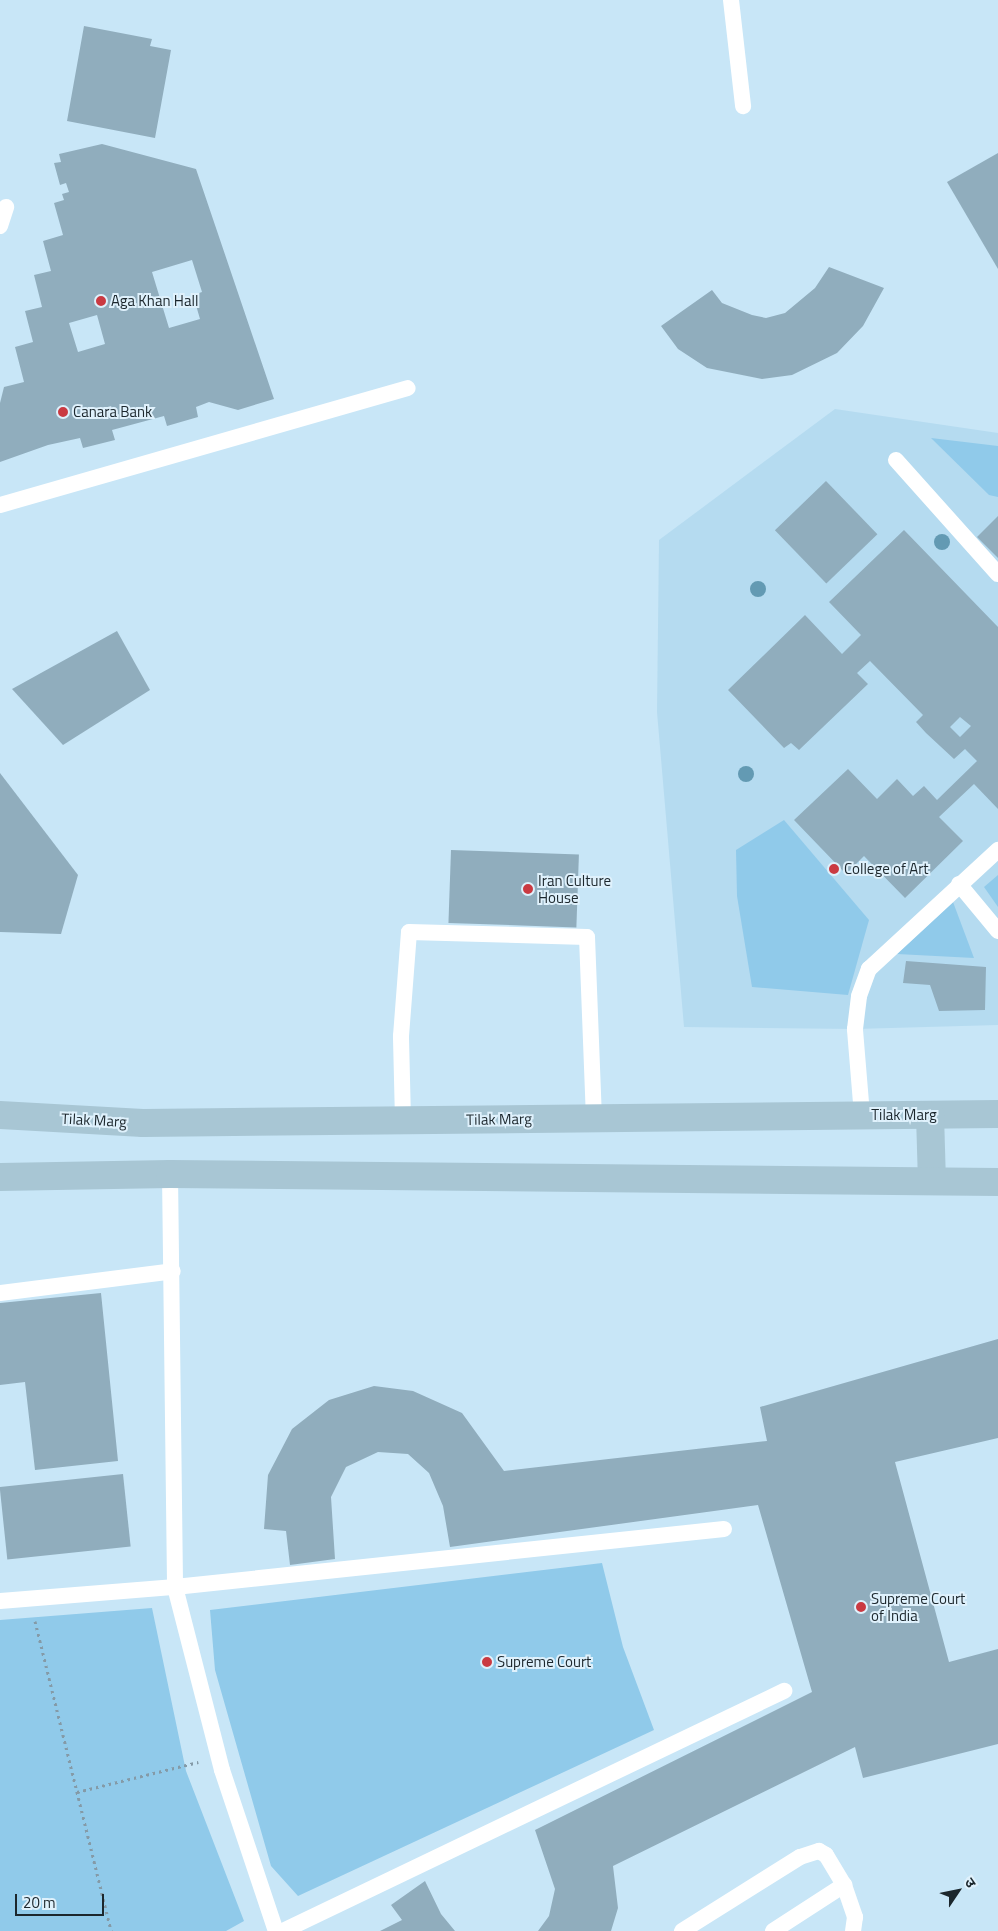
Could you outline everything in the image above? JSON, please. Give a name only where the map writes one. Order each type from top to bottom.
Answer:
[{"type":"main road","name":"Tilak Marg","points":[[0,1116],[143,1123],[998,1114]]},
{"type":"main road","points":[[930,1115],[932,1181]]},
{"type":"main road","points":[[0,1177],[170,1174],[998,1182]]},
{"type":"lane","points":[[731,0],[743,106]]},
{"type":"lane","points":[[0,226],[6,207]]},
{"type":"lane","points":[[0,505],[408,388]]},
{"type":"lane","points":[[896,460],[998,574]]},
{"type":"lane","points":[[862,1115],[855,1029],[859,996],[869,969],[998,850]]},
{"type":"lane","points":[[959,884],[998,931]]},
{"type":"lane","points":[[403,1120],[401,1036],[409,932],[588,937],[594,1118]]},
{"type":"lane","points":[[170,1174],[173,1271],[174,1587],[218,1757],[276,1931]]},
{"type":"lane","points":[[0,1293],[173,1271]]},
{"type":"lane","points":[[0,1601],[174,1587],[724,1529]]},
{"type":"lane","points":[[283,1931],[784,1691]]},
{"type":"lane","points":[[682,1931],[810,1853],[819,1852],[826,1855],[844,1885],[855,1917],[853,1931]]},
{"type":"lane","points":[[773,1931],[844,1885]]},
{"type":"path","points":[[29,1599],[111,1931]]},
{"type":"path","points":[[77,1792],[218,1757]]},
{"type":"shaded area","name":"College of Art","points":[[835,409],[998,433],[998,1025],[855,1029],[684,1027],[657,712],[659,540]]},
{"type":"shaded area","points":[[931,438],[998,446],[998,497],[989,495]]},
{"type":"shaded area","points":[[784,820],[869,920],[848,995],[752,987],[737,896],[736,850]]},
{"type":"shaded area","points":[[998,875],[998,907],[984,887]]},
{"type":"shaded area","points":[[953,902],[974,958],[897,954]]},
{"type":"shaded area","points":[[602,1563],[623,1647],[654,1730],[298,1896],[271,1866],[215,1670],[210,1610]]},
{"type":"shaded area","points":[[152,1608],[186,1771],[244,1921],[226,1931],[0,1931],[0,1620]]},
{"type":"building","points":[[84,26],[152,39],[150,46],[171,50],[155,138],[67,121]]},
{"type":"building","name":"Aga Khan Hall","points":[[102,144],[196,169],[274,399],[238,410],[209,402],[196,407],[198,417],[167,426],[164,416],[112,430],[115,440],[83,448],[80,438],[48,445],[0,462],[0,403],[4,387],[24,382],[15,347],[33,342],[25,311],[42,307],[34,275],[51,271],[43,241],[63,235],[54,203],[64,200],[62,194],[69,192],[66,183],[60,185],[54,163],[61,162],[59,154]],"holes":[[[192,260],[202,292],[193,295],[200,319],[169,328],[152,272]],[[97,315],[105,344],[78,352],[69,323]]]},
{"type":"building","points":[[998,153],[998,269],[947,182]]},
{"type":"building","points":[[829,267],[884,288],[863,326],[837,353],[792,375],[762,379],[707,368],[678,349],[661,326],[712,290],[722,303],[752,315],[766,318],[785,313],[815,288]]},
{"type":"building","points":[[826,481],[877,534],[826,584],[775,530]]},
{"type":"building","points":[[998,516],[998,558],[977,537]]},
{"type":"building","points":[[904,530],[998,627],[998,809],[974,784],[939,817],[963,841],[905,898],[864,856],[846,874],[794,820],[848,769],[877,799],[897,779],[913,796],[924,786],[937,800],[977,761],[965,749],[954,759],[926,733],[916,722],[923,715],[870,661],[857,673],[868,684],[799,750],[791,743],[784,748],[728,690],[805,615],[842,654],[861,635],[829,602]],"holes":[[[960,717],[971,726],[960,737],[950,727]]]},
{"type":"building","points":[[117,631],[150,690],[63,745],[12,689]]},
{"type":"building","points":[[0,773],[78,875],[61,934],[0,932]]},
{"type":"building","points":[[451,850],[579,854],[576,927],[448,923]]},
{"type":"building","points":[[906,961],[986,967],[985,1010],[939,1011],[930,985],[903,983]]},
{"type":"building","points":[[101,1293],[118,1461],[35,1470],[25,1382],[0,1385],[0,1303]]},
{"type":"building","name":"Supreme Court of India","points":[[998,1339],[998,1438],[895,1462],[949,1662],[998,1649],[998,1744],[863,1778],[855,1747],[613,1866],[618,1908],[611,1931],[538,1931],[549,1916],[555,1889],[535,1830],[812,1692],[758,1505],[450,1547],[443,1506],[429,1473],[408,1454],[378,1452],[346,1467],[331,1497],[335,1559],[290,1565],[286,1531],[264,1529],[268,1475],[292,1429],[329,1400],[374,1386],[413,1391],[462,1413],[504,1471],[767,1441],[760,1407]]},
{"type":"building","points":[[123,1474],[131,1547],[7,1560],[0,1487]]},
{"type":"building","points":[[425,1881],[441,1914],[455,1931],[380,1931],[402,1920],[391,1905]]},
{"type":"place","name":"Aga Khan Hall","points":[[101,301]]},
{"type":"place","name":"Canara Bank","points":[[63,412]]},
{"type":"place","name":"College of Art","points":[[834,869]]},
{"type":"place","name":"Iran Culture House","points":[[528,889]]},
{"type":"place","name":"Supreme Court of India","points":[[861,1607]]},
{"type":"place","name":"Supreme Court","points":[[487,1662]]}]
